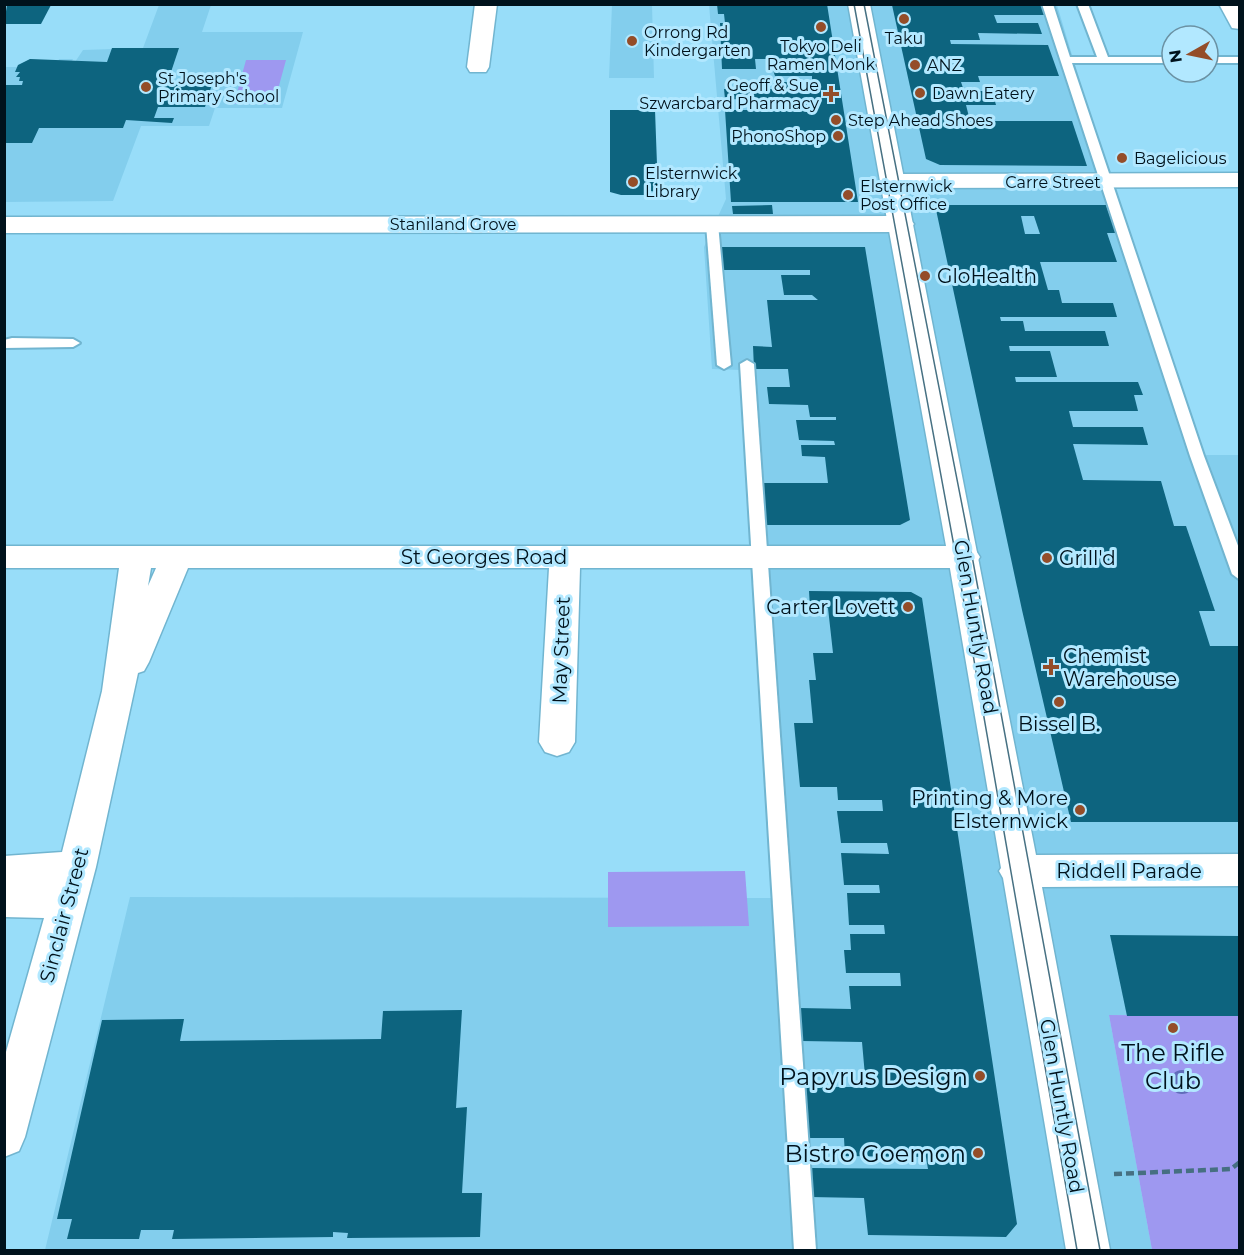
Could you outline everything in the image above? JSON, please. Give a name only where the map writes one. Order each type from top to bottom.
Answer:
[{"type":"street","points":[[478,67],[486,4]]},
{"type":"street","name":"Glen Huntly Road","points":[[859,4],[964,557],[1018,871],[1088,1251]]},
{"type":"street","points":[[1230,4],[1239,22]]},
{"type":"street","name":"Carre Street","points":[[894,182],[1106,183],[1239,180]]},
{"type":"street","name":"Carre Street","points":[[1212,182],[1239,185]]},
{"type":"street","name":"Staniland Grove","points":[[4,225],[901,224]]},
{"type":"street","name":"St Georges Road","points":[[4,557],[964,557]]},
{"type":"street","name":"Sinclair Street","points":[[4,1137],[72,885],[119,692],[136,557]]},
{"type":"street","name":"Sinclair Street","points":[[119,692],[177,557]]},
{"type":"street","name":"May Street","points":[[557,742],[565,557]]},
{"type":"street","name":"Riddell Parade","points":[[1018,871],[1239,870]]},
{"type":"street","points":[[4,872],[72,885]]},
{"type":"street","points":[[4,901],[72,885]]},
{"type":"lane","points":[[1047,4],[1197,456],[1239,574]]},
{"type":"lane","points":[[1082,4],[1104,60]]},
{"type":"lane","points":[[1067,60],[1160,60]]},
{"type":"lane","points":[[1220,60],[1239,60]]},
{"type":"lane","points":[[712,224],[724,365]]},
{"type":"lane","points":[[4,344],[12,342],[73,343]]},
{"type":"lane","points":[[747,364],[806,1251]]},
{"type":"path","points":[[1074,1176],[1231,1169],[1239,1162]]},
{"type":"shaded area","name":"St Joseph's Primary School","points":[[159,5],[211,5],[202,32],[303,32],[282,108],[215,108],[209,126],[141,126],[113,201],[5,202],[4,67],[17,67],[30,59],[58,62],[59,59],[73,59],[72,61],[75,62],[83,50],[143,48]]},
{"type":"shaded area","name":"Orrong Rd Kindergarten","points":[[612,5],[652,5],[654,78],[609,78]]},
{"type":"shaded area","points":[[709,5],[1057,5],[1118,208],[1204,455],[1239,455],[1239,1016],[1109,1015],[1152,1250],[45,1250],[130,897],[771,898],[740,370],[712,369],[704,247],[726,199]]},
{"type":"shaded area","points":[[246,60],[286,60],[274,104],[234,104]]},
{"type":"shaded area","points":[[745,871],[749,926],[608,927],[608,872]]},
{"type":"shaded area","points":[[1109,1015],[1239,1016],[1239,1250],[1152,1250]]},
{"type":"building","points":[[717,4],[827,4],[858,202],[731,202],[725,110],[777,110],[776,101],[815,101],[725,99],[724,89],[774,89],[773,82],[812,82],[812,76],[775,76],[773,70],[773,62],[809,62],[809,59],[755,59],[756,69],[722,69],[720,23],[725,23],[724,14],[718,14]],"holes":[[[752,131],[779,131],[780,139],[818,139],[818,142],[753,142]]]},
{"type":"building","points":[[7,5],[51,5],[41,24],[4,24]]},
{"type":"building","points":[[892,5],[1041,5],[1045,15],[994,15],[997,23],[1038,23],[1042,34],[978,33],[980,40],[950,40],[951,44],[1048,45],[1059,76],[978,76],[980,82],[961,82],[964,91],[992,91],[996,105],[966,105],[970,121],[1072,121],[1087,166],[940,165],[926,159]]},
{"type":"building","points":[[112,48],[179,48],[168,81],[213,81],[205,107],[158,107],[154,118],[174,118],[172,123],[126,120],[123,128],[39,128],[32,143],[4,143],[4,85],[22,85],[23,81],[19,81],[20,77],[16,77],[20,72],[15,72],[18,65],[30,59],[107,62]]},
{"type":"building","points":[[610,110],[655,110],[658,192],[650,191],[646,195],[621,195],[610,192]]},
{"type":"building","points":[[772,205],[773,214],[733,214],[732,206]]},
{"type":"building","points":[[935,205],[1106,205],[1116,233],[1107,233],[1117,262],[1040,262],[1048,290],[1059,290],[1062,303],[1113,303],[1117,317],[1000,317],[1001,321],[1023,321],[1025,331],[1105,331],[1109,346],[1009,346],[1010,351],[1050,351],[1057,377],[1015,377],[1016,382],[1138,382],[1143,395],[1134,395],[1138,411],[1069,411],[1073,427],[1143,427],[1148,445],[1073,444],[1083,480],[1161,481],[1174,526],[1186,526],[1215,611],[1199,611],[1210,646],[1239,646],[1239,822],[1071,822],[1022,610]],"holes":[[[1021,216],[1034,216],[1040,234],[1025,234]]]},
{"type":"building","points":[[721,247],[865,247],[910,520],[900,525],[764,525],[761,483],[828,483],[825,457],[802,456],[801,445],[835,445],[834,441],[799,440],[796,420],[836,420],[836,417],[810,417],[808,405],[769,404],[767,387],[790,387],[788,369],[754,369],[753,346],[772,347],[767,300],[818,300],[812,295],[784,295],[781,275],[810,275],[810,270],[723,270]]},
{"type":"building","points":[[809,591],[911,592],[922,598],[1017,1224],[1006,1237],[868,1235],[864,1198],[810,1197],[809,1168],[928,1169],[926,1157],[845,1156],[844,1138],[804,1138],[800,1087],[866,1087],[862,1042],[802,1041],[799,1008],[851,1009],[849,986],[901,986],[900,973],[846,973],[844,950],[851,950],[850,934],[885,934],[884,925],[849,925],[847,893],[880,893],[879,885],[844,885],[841,853],[889,854],[887,843],[841,843],[837,811],[883,811],[882,800],[838,800],[837,787],[800,787],[794,723],[813,723],[809,680],[816,680],[813,653],[833,653],[828,608],[810,608]]},
{"type":"building","points":[[1110,935],[1239,936],[1239,1016],[1127,1016]]},
{"type":"building","points":[[462,1010],[456,1108],[467,1107],[462,1193],[482,1193],[480,1237],[347,1238],[348,1233],[333,1232],[333,1237],[172,1239],[174,1230],[141,1230],[139,1239],[67,1239],[72,1219],[57,1219],[102,1020],[184,1019],[180,1041],[381,1039],[383,1011]]},
{"type":"tram line","points":[[854,4],[956,557],[1077,1250]]},
{"type":"tram line","points":[[864,4],[972,556],[1100,1250]]},
{"type":"place","name":"Taku","points":[[904,19]]},
{"type":"place","name":"Tokyo Deli Ramen Monk","points":[[821,27]]},
{"type":"place","name":"Orrong Rd Kindergarten","points":[[632,41]]},
{"type":"place","name":"ANZ","points":[[915,65]]},
{"type":"place","name":"St Joseph's Primary School","points":[[146,87]]},
{"type":"place","name":"Dawn Eatery","points":[[920,93]]},
{"type":"place","name":"Geoff & Sue Szwarcbard Pharmacy","points":[[831,94]]},
{"type":"place","name":"Step Ahead Shoes","points":[[836,120]]},
{"type":"place","name":"PhonoShop","points":[[838,136]]},
{"type":"place","name":"Bagelicious","points":[[1122,158]]},
{"type":"place","name":"Elsternwick Library","points":[[633,182]]},
{"type":"place","name":"Elsternwick Post Office","points":[[848,195]]},
{"type":"place","name":"GloHealth","points":[[925,276]]},
{"type":"place","name":"Grill'd","points":[[1047,558]]},
{"type":"place","name":"Carter Lovett","points":[[908,607]]},
{"type":"place","name":"Chemist Warehouse","points":[[1051,667]]},
{"type":"place","name":"Bissel B.","points":[[1059,702]]},
{"type":"place","name":"Printing & More Elsternwick","points":[[1080,810]]},
{"type":"place","name":"The Rifle Club","points":[[1173,1028]]},
{"type":"place","name":"Papyrus Design","points":[[980,1076]]},
{"type":"place","name":"Bistro Goemon","points":[[978,1153]]}]
